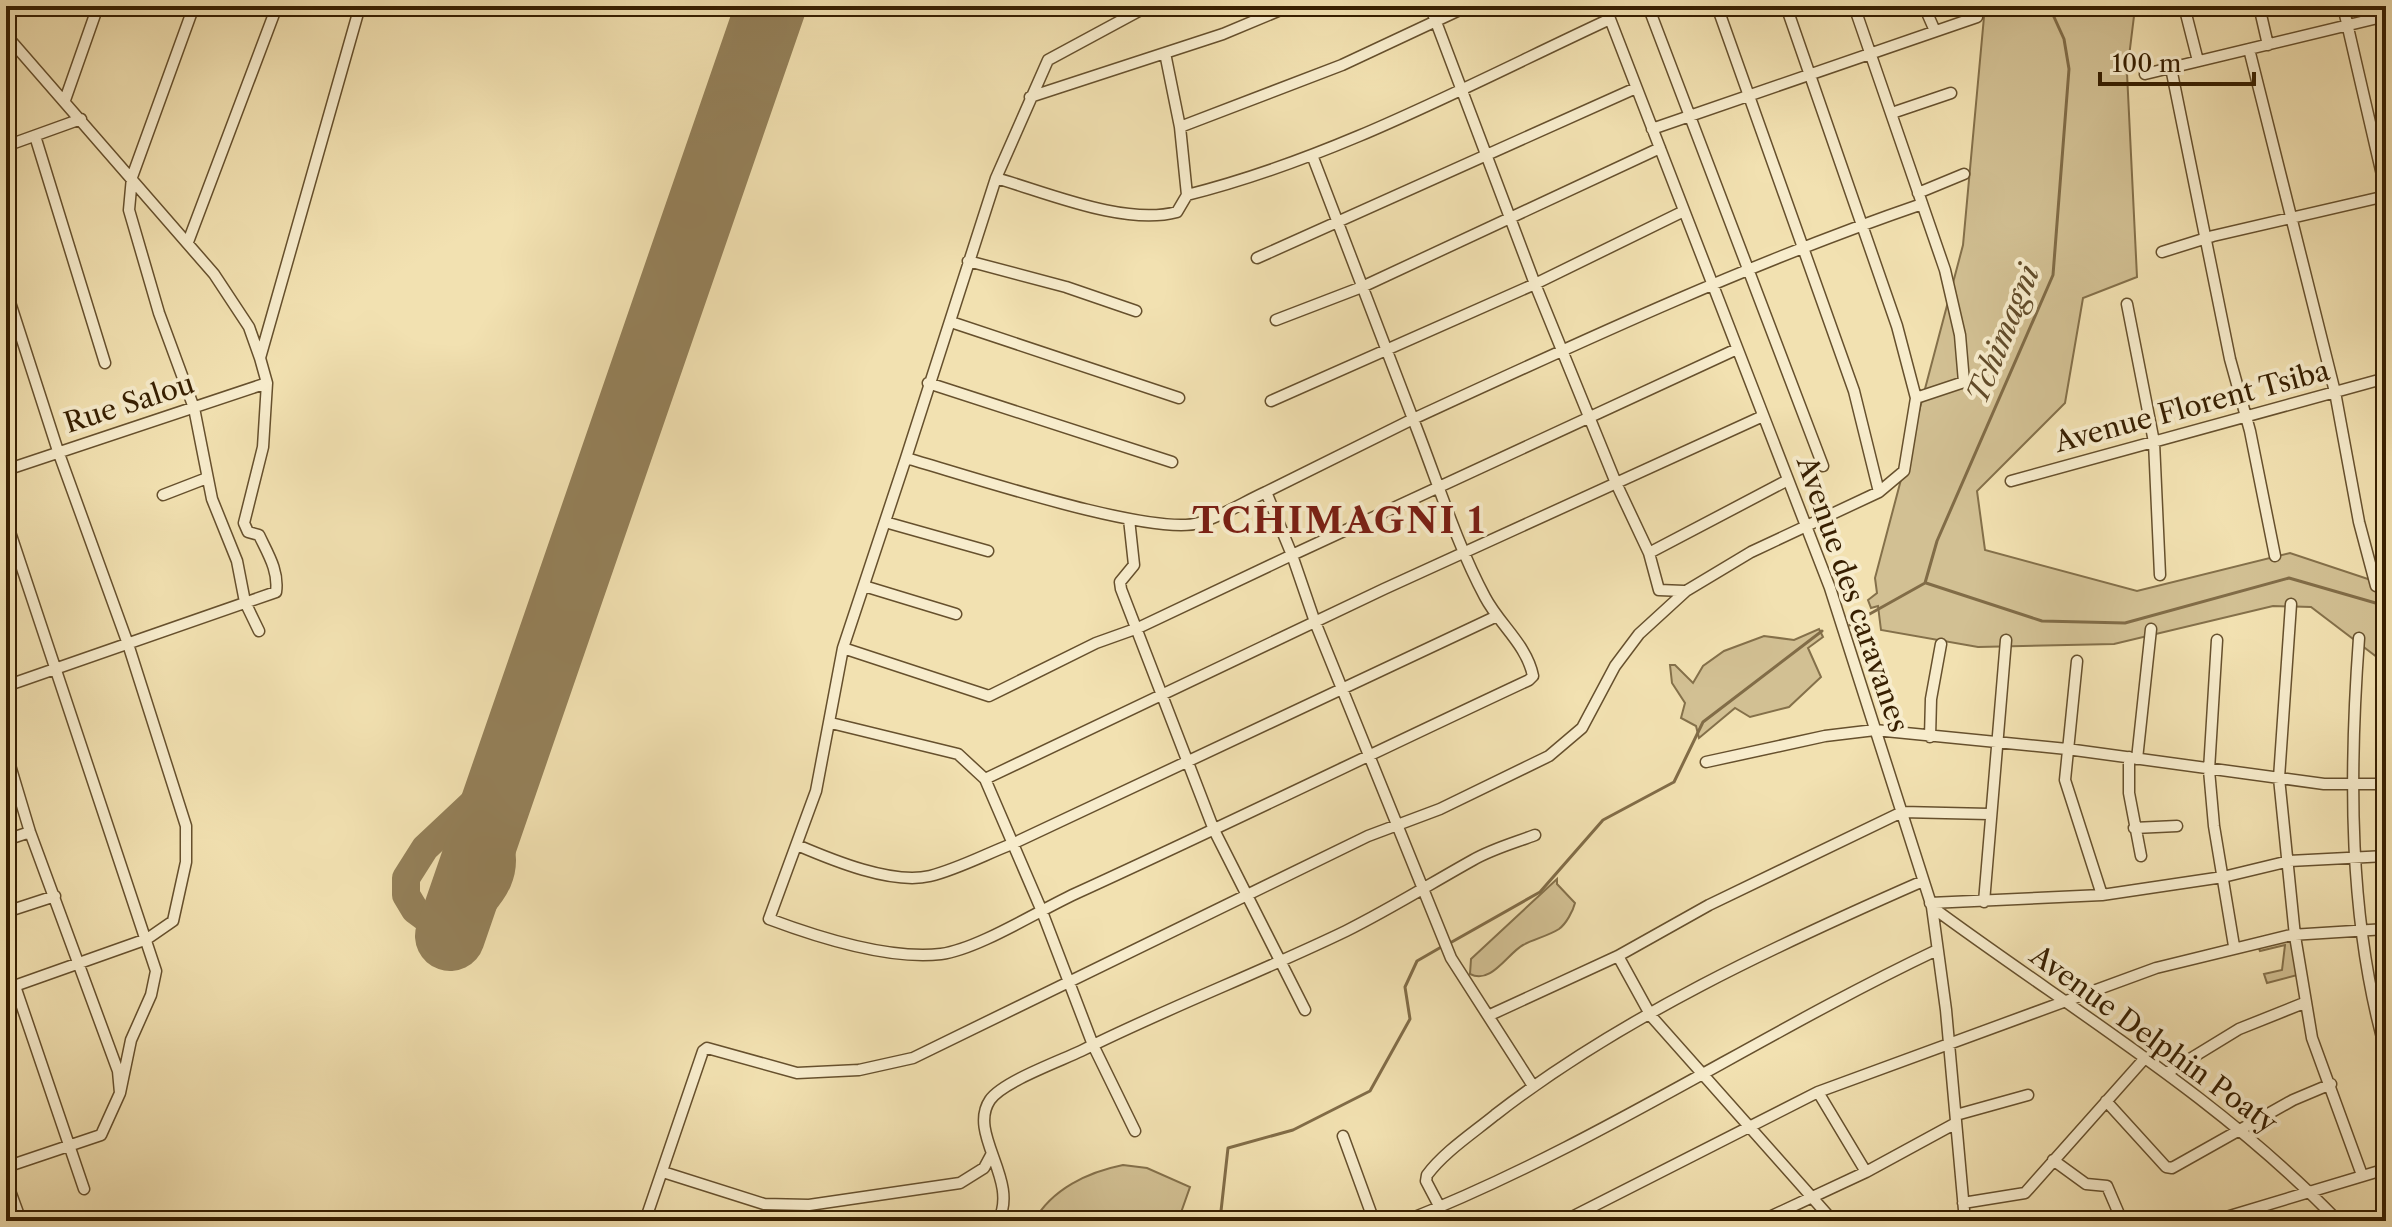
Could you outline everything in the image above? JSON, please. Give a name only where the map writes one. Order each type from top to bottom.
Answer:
[{"type":"street","points":[[65,100],[98,6]]},
{"type":"street","points":[[194,6],[132,177],[129,196],[131,226],[194,408],[207,478],[237,561],[245,602],[259,631]]},
{"type":"street","points":[[188,242],[277,6]]},
{"type":"street","points":[[260,358],[360,6]]},
{"type":"street","points":[[1148,6],[1048,60],[996,178],[843,648],[816,791],[769,919],[862,945],[930,955],[959,950],[1533,676],[1515,638],[1485,597],[1312,155]]},
{"type":"street","points":[[1030,97],[1223,34],[1290,6]]},
{"type":"street","points":[[1430,6],[1535,284],[1565,350],[1616,483],[1649,553],[1659,590],[1686,591]]},
{"type":"street","points":[[1180,127],[1342,65],[1468,6]]},
{"type":"street","name":"Avenue des caravanes","points":[[1605,6],[1830,588],[1931,905],[1949,1042],[1965,1221]]},
{"type":"street","points":[[1648,6],[1823,466]]},
{"type":"street","points":[[1717,6],[1746,95],[1854,391],[1879,492]]},
{"type":"street","points":[[645,1221],[707,1048],[797,1073],[829,1073],[913,1058],[1069,980],[1247,898],[1368,836],[1398,827],[1549,756],[1582,728],[1615,666],[1639,634],[1686,591],[1751,552],[1879,492],[1904,471],[1916,398],[1897,326],[1786,6]]},
{"type":"street","points":[[1854,6],[1945,270],[1965,374],[1964,382],[1958,387],[1916,398]]},
{"type":"street","points":[[1924,6],[1935,31]]},
{"type":"street","points":[[2184,6],[2198,61]]},
{"type":"street","points":[[2259,6],[2268,45]]},
{"type":"street","points":[[2162,252],[2206,238],[2386,194],[2343,6]]},
{"type":"street","points":[[2145,74],[2386,16]]},
{"type":"street","points":[[1652,129],[1870,51],[1977,17]]},
{"type":"street","points":[[1187,195],[1251,179],[1312,155],[1610,19]]},
{"type":"street","points":[[6,35],[188,242],[235,304],[260,358],[267,383],[263,447],[244,523],[248,532],[259,535],[278,579],[276,592],[6,686]]},
{"type":"street","points":[[2249,49],[2335,392],[2359,522],[2376,586]]},
{"type":"street","points":[[996,178],[1114,212],[1157,218],[1177,212],[1187,195],[1180,127],[1165,53]]},
{"type":"street","points":[[2171,68],[2230,359],[2275,556]]},
{"type":"street","points":[[1257,258],[1485,153],[1636,88]]},
{"type":"street","points":[[1892,113],[1951,93]]},
{"type":"street","points":[[6,146],[81,119]]},
{"type":"street","points":[[35,136],[105,363]]},
{"type":"street","points":[[1276,320],[1362,287],[1660,148]]},
{"type":"street","points":[[906,458],[1129,519],[1198,523],[1413,419],[1712,284],[1920,199],[1964,174]]},
{"type":"street","points":[[1271,401],[1535,284],[1684,211]]},
{"type":"street","points":[[968,261],[1066,287],[1136,311]]},
{"type":"street","points":[[6,290],[58,451],[128,644],[186,826],[186,862],[173,921],[147,939],[11,987],[84,1189]]},
{"type":"street","points":[[2127,304],[2154,442],[2160,575]]},
{"type":"street","points":[[951,322],[1179,398]]},
{"type":"street","points":[[843,648],[989,696],[1096,643],[1138,628],[1737,349]]},
{"type":"street","name":"Avenue Florent Tsiba","points":[[2011,481],[2386,378]]},
{"type":"street","name":"Rue Salou","points":[[6,470],[267,383]]},
{"type":"street","points":[[928,383],[1172,462]]},
{"type":"street","points":[[985,779],[1315,622],[1763,416]]},
{"type":"street","points":[[163,495],[207,478]]},
{"type":"street","points":[[1649,553],[1788,480]]},
{"type":"street","points":[[1266,492],[1315,622],[1451,958],[1533,1086]]},
{"type":"street","points":[[1129,519],[1134,565],[1120,582],[1121,589],[1214,830],[1305,1010]]},
{"type":"street","points":[[6,520],[156,971],[151,995],[131,1040],[120,1093],[101,1135],[6,1167]]},
{"type":"street","points":[[885,522],[988,551]]},
{"type":"street","points":[[864,586],[956,614]]},
{"type":"street","points":[[2291,604],[2279,778],[2295,936],[2312,1038],[2362,1175]]},
{"type":"street","points":[[797,845],[833,861],[912,878],[930,876],[1012,844],[1497,616]]},
{"type":"street","points":[[2141,856],[2134,828],[2133,758],[2151,629]]},
{"type":"street","points":[[2359,638],[2351,783],[2369,993],[2386,1052]]},
{"type":"street","points":[[1984,902],[2006,640]]},
{"type":"street","points":[[2217,640],[2209,770],[2234,946]]},
{"type":"street","points":[[1930,737],[1931,699],[1941,644]]},
{"type":"street","points":[[2077,661],[2067,749],[2068,791],[2102,895]]},
{"type":"street","points":[[831,723],[958,754],[985,779],[1041,909],[1093,1045],[1135,1131]]},
{"type":"street","points":[[1706,762],[1825,736],[1875,730],[2067,749],[2279,778],[2386,784]]},
{"type":"street","points":[[7,760],[30,832],[81,963],[118,1071],[120,1093]]},
{"type":"street","points":[[1490,1015],[1618,956],[1709,905],[1902,812],[1989,814]]},
{"type":"street","points":[[2134,828],[2177,826]]},
{"type":"street","points":[[6,840],[30,832]]},
{"type":"street","points":[[998,1221],[1006,1204],[1005,1193],[991,1155],[985,1111],[996,1093],[1424,891],[1475,858],[1535,835]]},
{"type":"street","points":[[1931,905],[2102,895],[2223,877],[2289,861],[2386,856]]},
{"type":"street","points":[[1447,1221],[1426,1181],[1431,1170],[1533,1086],[1757,958],[1923,881]]},
{"type":"street","points":[[6,912],[55,896]]},
{"type":"street","name":"Avenue Delphin Poaty","points":[[1931,905],[2167,1073],[2273,1156],[2338,1221]]},
{"type":"street","points":[[1564,1221],[1818,1092],[2156,968],[2234,946],[2295,936],[2386,929]]},
{"type":"street","points":[[1405,1221],[1440,1208],[1703,1073],[1856,988],[1937,950]]},
{"type":"street","points":[[1618,956],[1651,1016],[1833,1221]]},
{"type":"street","points":[[2167,1073],[2239,1029],[2304,1003]]},
{"type":"street","points":[[1963,1203],[2025,1193],[2145,1058]]},
{"type":"street","points":[[2106,1101],[2166,1167],[2172,1168],[2293,1100],[2331,1084]]},
{"type":"street","points":[[1818,1092],[1866,1172]]},
{"type":"street","points":[[1761,1221],[1866,1172],[1956,1119],[2028,1095]]},
{"type":"street","points":[[1343,1136],[1374,1221]]},
{"type":"street","points":[[663,1172],[764,1204],[809,1205],[960,1183],[984,1168],[991,1155]]},
{"type":"street","points":[[2053,1160],[2086,1184],[2107,1186],[2122,1221]]},
{"type":"street","points":[[2213,1221],[2238,1218],[2386,1169]]},
{"type":"street","points":[[6,1180],[21,1221]]},
{"type":"shaded area","points":[[1985,6],[2076,6],[2134,16],[2127,73],[2137,277],[2083,298],[2065,403],[1977,491],[1985,550],[2137,591],[2290,553],[2386,585],[2386,664],[2311,607],[2273,606],[2114,644],[1978,647],[1881,630],[1878,606],[1871,608],[1868,600],[1877,593],[1875,578],[1963,245]]},
{"type":"shaded area","points":[[1819,629],[1823,637],[1808,648],[1821,677],[1789,707],[1750,717],[1735,708],[1699,738],[1696,726],[1681,718],[1685,703],[1672,683],[1670,665],[1675,665],[1693,683],[1703,666],[1724,651],[1764,636],[1794,640]]},
{"type":"shaded area","points":[[1557,879],[1557,884],[1575,903],[1562,927],[1523,945],[1492,972],[1478,976],[1470,974],[1471,959]]},
{"type":"shaded area","points":[[2294,937],[2301,974],[2267,983],[2264,974],[2282,970],[2285,945],[2260,951],[2257,944]]},
{"type":"shaded area","points":[[1123,1165],[1147,1168],[1190,1187],[1178,1221],[1034,1221],[1051,1200],[1072,1184],[1097,1172]]},
{"type":"waterway","name":"Tchimagni","points":[[1850,625],[1925,583],[1937,541],[2053,275],[2069,69],[2064,39],[2049,6]]},
{"type":"waterway","points":[[1926,583],[2042,621],[2125,623],[2289,578],[2386,606]]},
{"type":"waterway","name":"Tchimagni","points":[[1450,943],[1540,892],[1603,820],[1674,782],[1703,722],[1822,631]]},
{"type":"waterway","name":"Tchimagni","points":[[1199,1221],[1221,1211],[1228,1148],[1293,1130],[1370,1091],[1410,1019],[1405,987],[1417,961],[1443,946]]},
{"type":"taxiway","points":[[490,822],[499,841],[501,872],[487,898],[450,936],[415,910],[406,895],[406,878],[425,848],[508,770]]},
{"type":"runway","points":[[450,936],[771,6]]},
{"type":"district","name":"TCHIMAGNI 1","points":[[1339,520]]}]
